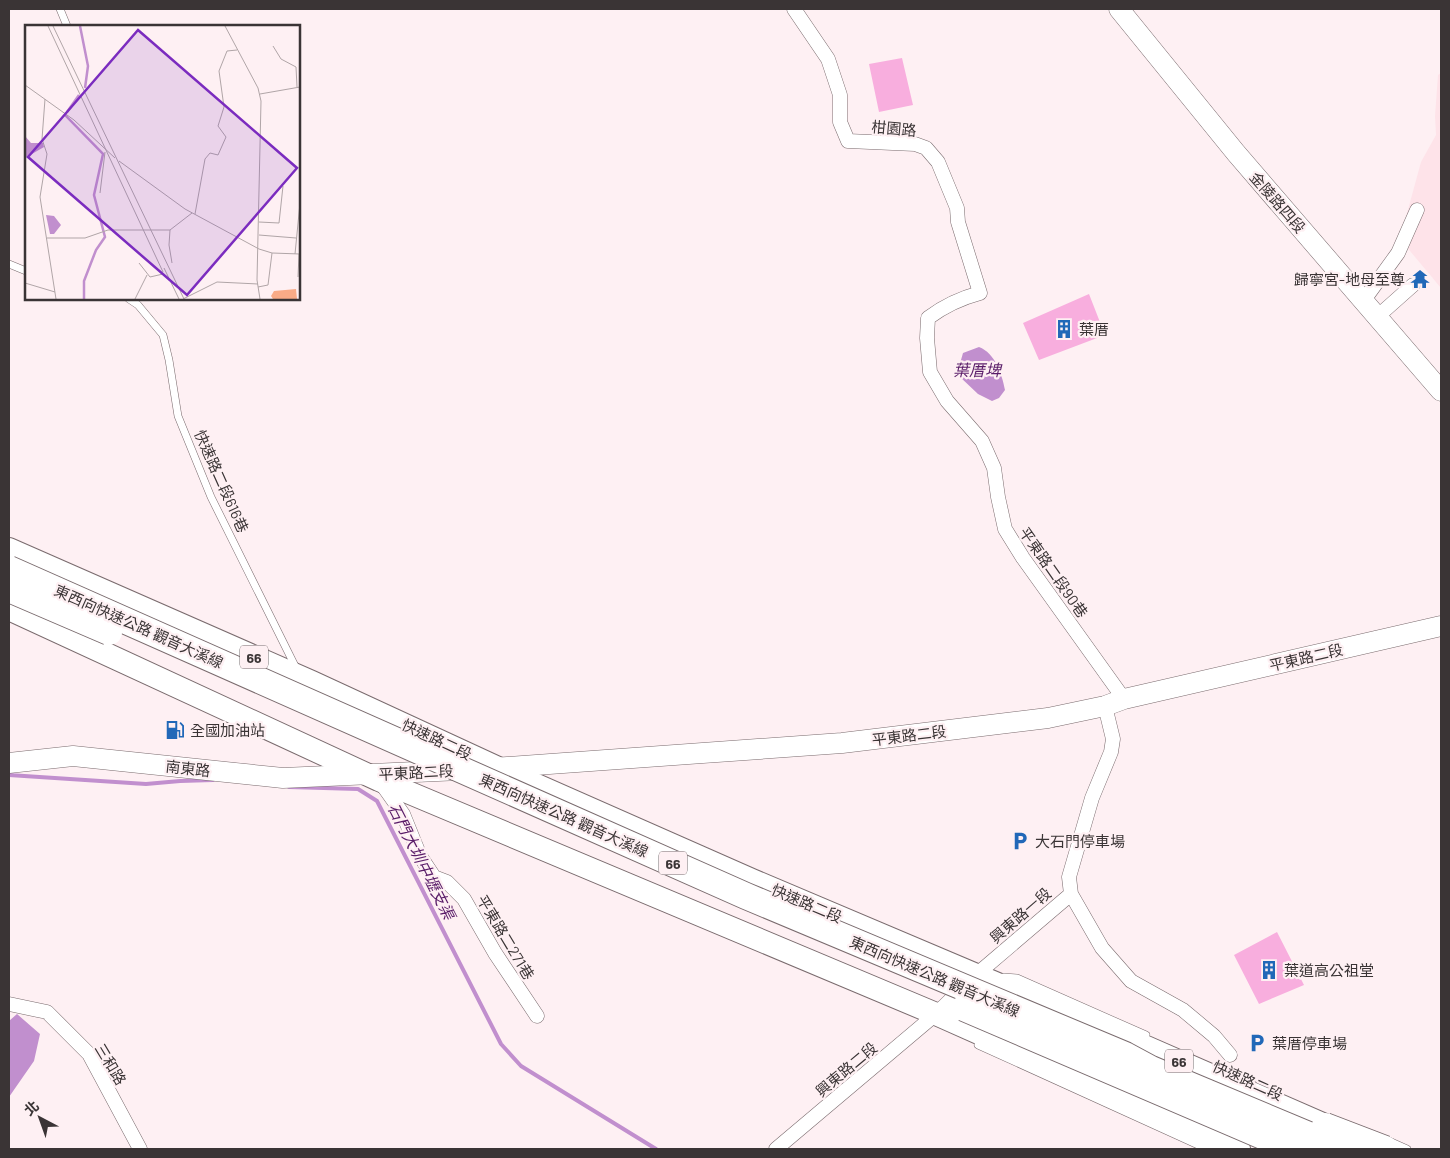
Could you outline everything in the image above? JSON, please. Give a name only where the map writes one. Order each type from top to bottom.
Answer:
[{"type":"highway","name":"東西向快速公路 觀音大溪線","points":[[9,569],[746,896],[1125,1055],[1151,1069],[1342,1149]]},
{"type":"highway","name":"東西向快速公路 觀音大溪線","points":[[9,589],[737,911],[1293,1149]]},
{"type":"highway","points":[[1151,1069],[1209,1082],[1382,1145]]},
{"type":"main road","name":"快速路二段","points":[[9,549],[752,880],[1382,1145]]},
{"type":"main road","name":"66","points":[[9,609],[373,778],[938,1018],[1238,1149]]},
{"type":"street","name":"柑園路","points":[[794,9],[828,59],[840,95],[840,122],[848,140],[915,144],[926,148],[938,162],[957,208],[958,222],[980,293]]},
{"type":"street","name":"金陵路四段","points":[[1119,9],[1236,153],[1441,391]]},
{"type":"street","points":[[1364,300],[1398,253],[1417,210]]},
{"type":"street","points":[[1377,317],[1413,285]]},
{"type":"street","name":"平東路二段90巷","points":[[980,293],[942,308],[928,318],[927,338],[930,372],[946,401],[982,440],[994,468],[1005,529],[1023,558],[1124,699]]},
{"type":"street","name":"平東路二段","points":[[373,778],[842,743],[1048,718],[1441,626]]},
{"type":"street","name":"興東路一段","points":[[938,1018],[976,975],[1071,894],[1069,877],[1092,798],[1111,752],[1114,739],[1105,706]]},
{"type":"street","name":"南東路","points":[[9,763],[72,756],[283,778],[373,778]]},
{"type":"street","name":"平東路二271巷","points":[[373,778],[403,814],[420,856],[434,877],[447,882],[464,898],[495,953],[537,1016]]},
{"type":"street","points":[[1071,894],[1102,948],[1131,981],[1182,1010],[1214,1036],[1230,1055]]},
{"type":"street","name":"三和路","points":[[9,1004],[47,1012],[89,1054],[140,1149]]},
{"type":"street","name":"興東路二段","points":[[776,1149],[938,1018]]},
{"type":"lane","points":[[60,9],[67,25]]},
{"type":"lane","points":[[9,264],[25,271]]},
{"type":"lane","name":"快速路二段616巷","points":[[130,300],[138,305],[163,335],[178,416],[211,497],[300,677]]},
{"type":"lane","name":"快速路二段","points":[[976,975],[1017,978],[1153,1038]]},
{"type":"lane","points":[[969,1041],[1207,1149]]},
{"type":"lane","name":"快速路二段","points":[[1382,1145],[1407,1149]]},
{"type":"shaded area","points":[[1441,73],[1441,288],[1400,239],[1421,162],[1436,135],[1435,116],[1438,75]]},
{"type":"water","name":"葉厝埤","points":[[979,347],[985,350],[993,359],[1000,371],[1004,384],[1005,390],[999,398],[992,401],[978,394],[959,376],[959,367],[963,353]]},
{"type":"water","points":[[17,1014],[40,1034],[34,1061],[9,1097],[9,1021]]},
{"type":"building","points":[[902,58],[913,105],[879,112],[869,64]]},
{"type":"building","name":"葉厝","points":[[1089,294],[1105,335],[1039,360],[1023,323]]},
{"type":"building","name":"葉道高公祖堂","points":[[1277,932],[1304,985],[1259,1004],[1234,955]]},
{"type":"waterway","name":"石門大圳中壢支渠","points":[[9,775],[146,784],[213,780]]},
{"type":"waterway","name":"石門大圳中壢支渠","points":[[289,787],[358,789],[377,801],[501,1044],[521,1066],[656,1149]]},
{"type":"place","name":"歸寧宮-地母至尊","points":[[1420,279]]},
{"type":"place","name":"葉厝","points":[[1064,329]]},
{"type":"place","name":"全國加油站","points":[[175,730]]},
{"type":"place","name":"大石門停車場","points":[[1020,841]]},
{"type":"place","name":"葉道高公祖堂","points":[[1269,970]]},
{"type":"place","name":"葉厝停車場","points":[[1257,1043]]}]
